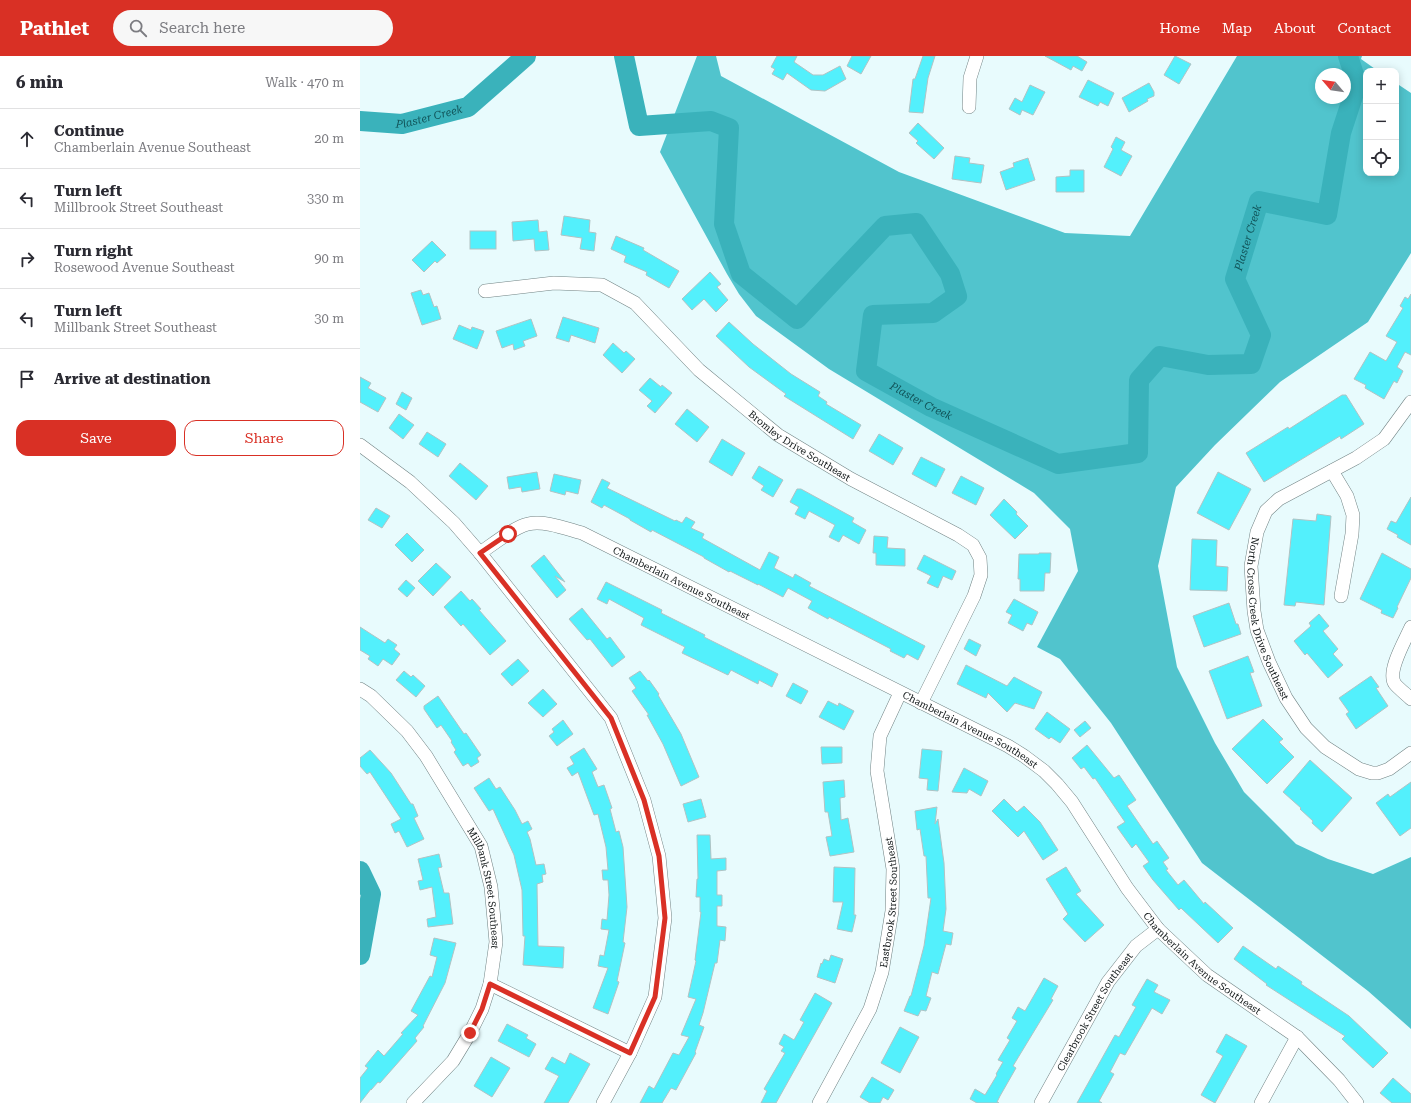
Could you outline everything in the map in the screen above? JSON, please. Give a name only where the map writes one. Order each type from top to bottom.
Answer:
[{"type":"street","points":[[969,107],[970,78],[978,56]]},
{"type":"street","name":"Bromley Drive Southeast","points":[[484,291],[554,283],[602,285],[635,303],[700,370],[778,435],[851,479],[958,535],[973,546],[980,558],[981,575],[952,642],[920,703]]},
{"type":"street","name":"North Cross Creek Drive Southeast","points":[[1411,402],[1384,439],[1356,458],[1279,499],[1266,512],[1257,532],[1251,566],[1254,611],[1257,630],[1269,662],[1286,698],[1306,728],[1325,747],[1359,770],[1378,773],[1389,769],[1411,753]]},
{"type":"street","points":[[360,445],[410,482],[454,523],[480,553],[611,718],[644,800],[659,856],[665,918],[655,997],[630,1053],[603,1103]]},
{"type":"street","points":[[1332,471],[1348,496],[1353,515],[1352,534],[1341,596]]},
{"type":"street","name":"Chamberlain Avenue Southeast","points":[[480,553],[508,534],[528,524],[550,524],[582,533],[1008,746],[1024,756],[1044,771],[1072,802],[1127,888],[1158,929],[1207,975],[1297,1037],[1340,1080],[1357,1103]]},
{"type":"street","points":[[1411,627],[1394,666],[1392,676],[1394,683],[1411,699]]},
{"type":"street","name":"Millbank Street Southeast","points":[[360,689],[371,696],[411,737],[426,756],[481,846],[491,887],[496,942],[490,984],[482,1009],[470,1033],[453,1061],[413,1103]]},
{"type":"street","name":"Eastbrook Street Southeast","points":[[819,1103],[870,1009],[882,972],[892,911],[893,869],[877,771],[880,736],[900,693]]},
{"type":"street","name":"Clearbrook Street Southeast","points":[[1042,1103],[1108,982],[1136,946],[1158,929]]},
{"type":"street","points":[[490,984],[630,1053]]},
{"type":"street","points":[[1261,1103],[1297,1037]]},
{"type":"shaded area","points":[[697,56],[716,56],[721,76],[899,172],[1065,233],[1130,236],[1237,56],[1362,56],[1361,59],[1374,68],[1363,68],[1363,176],[1399,176],[1399,85],[1411,93],[1411,253],[1368,322],[1280,382],[1215,445],[1176,487],[1158,566],[1177,667],[1215,743],[1244,792],[1296,844],[1328,859],[1373,874],[1411,857],[1411,1029],[1368,991],[1202,863],[1111,723],[1060,659],[1037,647],[1078,571],[1070,529],[1034,493],[829,369],[756,316],[739,294],[660,152]]},
{"type":"building","points":[[777,56],[797,56],[794,62],[813,75],[823,75],[840,66],[846,79],[825,91],[811,90],[787,73],[783,80],[772,74],[775,69],[771,67]]},
{"type":"building","points":[[852,56],[871,56],[861,74],[847,66]]},
{"type":"building","points":[[923,56],[935,56],[928,78],[923,113],[909,112],[913,79],[915,79]]},
{"type":"building","points":[[1045,56],[1077,56],[1087,62],[1082,71],[1073,66],[1071,70]]},
{"type":"building","points":[[1175,56],[1191,64],[1179,84],[1164,75]]},
{"type":"building","points":[[1088,80],[1114,93],[1108,106],[1100,102],[1098,106],[1079,97]]},
{"type":"building","points":[[1149,83],[1154,92],[1154,96],[1147,99],[1148,101],[1129,112],[1122,98]]},
{"type":"building","points":[[1030,85],[1045,92],[1033,115],[1022,110],[1020,115],[1009,109],[1015,98],[1022,102]]},
{"type":"building","points":[[918,123],[944,148],[934,159],[916,143],[918,141],[909,133]]},
{"type":"building","points":[[1116,137],[1125,142],[1121,150],[1132,156],[1121,176],[1104,167],[1113,149],[1111,147]]},
{"type":"building","points":[[955,156],[970,158],[969,163],[984,165],[981,183],[952,179]]},
{"type":"building","points":[[1028,158],[1035,180],[1006,190],[1000,172],[1014,167],[1013,163]]},
{"type":"building","points":[[1070,170],[1084,170],[1084,192],[1056,192],[1056,177],[1070,176]]},
{"type":"building","points":[[564,216],[590,220],[589,232],[596,233],[594,251],[580,249],[582,238],[561,235]]},
{"type":"building","points":[[538,220],[539,232],[547,231],[549,250],[535,251],[534,239],[513,241],[512,222]]},
{"type":"building","points":[[470,231],[496,231],[496,249],[470,249]]},
{"type":"building","points":[[616,236],[644,248],[643,250],[679,271],[669,288],[646,275],[647,272],[624,262],[626,256],[611,249]]},
{"type":"building","points":[[432,241],[446,255],[437,263],[435,261],[424,272],[412,260]]},
{"type":"building","points":[[710,272],[721,284],[717,287],[728,300],[716,312],[704,299],[692,310],[682,299]]},
{"type":"building","points":[[421,290],[423,295],[429,293],[434,307],[437,306],[441,319],[422,325],[411,293]]},
{"type":"building","points":[[1411,294],[1411,355],[1405,352],[1397,367],[1403,371],[1397,383],[1394,381],[1384,399],[1365,388],[1366,385],[1354,379],[1370,352],[1386,361],[1397,342],[1386,336],[1403,308],[1400,306],[1405,297],[1408,299]]},
{"type":"building","points":[[563,317],[599,328],[595,343],[571,335],[569,342],[556,338]]},
{"type":"building","points":[[531,319],[537,336],[523,341],[525,346],[514,350],[513,344],[502,348],[496,331]]},
{"type":"building","points":[[729,322],[753,344],[791,374],[820,392],[818,396],[827,402],[826,404],[861,425],[853,439],[784,396],[786,394],[749,367],[716,336]]},
{"type":"building","points":[[459,325],[471,330],[472,327],[484,331],[477,349],[453,339]]},
{"type":"building","points":[[613,343],[624,353],[626,351],[635,359],[622,373],[603,355]]},
{"type":"building","points":[[360,377],[371,383],[368,388],[386,398],[378,412],[360,402]]},
{"type":"building","points":[[650,378],[661,387],[662,385],[672,393],[655,413],[647,406],[652,401],[639,390]]},
{"type":"building","points":[[402,392],[412,398],[406,410],[396,404]]},
{"type":"building","points":[[1342,395],[1346,395],[1364,424],[1341,439],[1340,436],[1264,482],[1246,453],[1288,427],[1289,429]]},
{"type":"building","points":[[687,409],[709,427],[697,442],[675,424]]},
{"type":"building","points":[[399,414],[414,425],[403,439],[389,428]]},
{"type":"building","points":[[427,432],[446,444],[438,457],[419,444]]},
{"type":"building","points":[[879,434],[903,448],[893,465],[869,451]]},
{"type":"building","points":[[722,439],[745,453],[732,476],[709,462]]},
{"type":"building","points":[[921,457],[945,469],[936,487],[912,474]]},
{"type":"building","points":[[460,463],[488,486],[476,500],[449,476]]},
{"type":"building","points":[[759,466],[783,480],[773,497],[761,490],[764,486],[752,478]]},
{"type":"building","points":[[537,472],[540,489],[522,492],[521,487],[509,489],[507,477]]},
{"type":"building","points":[[1218,472],[1251,489],[1229,530],[1197,513]]},
{"type":"building","points":[[554,474],[581,480],[578,494],[566,491],[565,495],[550,491]]},
{"type":"building","points":[[961,476],[984,488],[976,505],[952,493]]},
{"type":"building","points":[[602,479],[610,483],[607,488],[675,521],[676,520],[682,523],[686,517],[695,522],[691,528],[704,534],[702,538],[760,570],[769,552],[779,557],[774,568],[793,578],[795,574],[811,583],[809,586],[925,646],[918,660],[907,654],[904,658],[890,651],[891,649],[829,617],[828,619],[808,608],[812,601],[788,588],[783,597],[730,571],[729,572],[652,530],[651,532],[604,505],[602,508],[591,502]]},
{"type":"building","points":[[797,489],[801,489],[854,518],[852,522],[866,530],[859,544],[843,535],[839,542],[829,537],[835,525],[809,511],[805,519],[795,514],[799,507],[790,502]]},
{"type":"building","points":[[1411,497],[1411,545],[1387,529],[1391,521],[1396,523]]},
{"type":"building","points":[[1004,499],[1028,526],[1015,539],[990,515]]},
{"type":"building","points":[[376,508],[390,516],[382,528],[368,520]]},
{"type":"building","points":[[1317,514],[1331,516],[1324,605],[1296,602],[1295,606],[1284,605],[1293,519],[1316,521]]},
{"type":"building","points":[[407,533],[424,550],[412,562],[395,545]]},
{"type":"building","points":[[874,536],[888,537],[887,548],[905,549],[905,566],[876,565],[876,553],[873,553]]},
{"type":"building","points":[[1192,539],[1217,540],[1216,566],[1228,567],[1227,591],[1190,590]]},
{"type":"building","points":[[1051,553],[1050,573],[1045,573],[1044,591],[1020,591],[1020,579],[1018,579],[1019,554]]},
{"type":"building","points":[[1382,553],[1411,569],[1411,578],[1393,618],[1381,613],[1382,610],[1360,599]]},
{"type":"building","points":[[544,555],[565,582],[555,576],[566,590],[557,598],[531,566]]},
{"type":"building","points":[[924,555],[956,571],[952,580],[943,576],[938,588],[927,583],[931,576],[917,569]]},
{"type":"building","points":[[436,563],[451,577],[433,596],[418,581]]},
{"type":"building","points":[[406,580],[415,588],[407,597],[398,589]]},
{"type":"building","points":[[606,582],[662,610],[661,613],[705,635],[704,637],[778,674],[772,687],[759,680],[758,684],[731,670],[728,675],[682,653],[685,647],[641,625],[644,618],[609,599],[607,604],[597,599]]},
{"type":"building","points":[[461,591],[470,601],[472,599],[481,609],[479,610],[506,641],[490,655],[463,624],[461,626],[444,607]]},
{"type":"building","points":[[1014,599],[1038,612],[1032,625],[1027,623],[1023,631],[1008,623],[1012,615],[1006,612]]},
{"type":"building","points":[[1229,603],[1241,634],[1204,647],[1193,616]]},
{"type":"building","points":[[582,608],[607,639],[610,637],[625,657],[612,667],[590,639],[587,640],[569,619]]},
{"type":"building","points":[[1319,614],[1329,626],[1323,631],[1338,649],[1333,654],[1343,665],[1328,678],[1307,653],[1305,655],[1294,641],[1311,626],[1309,623]]},
{"type":"building","points":[[360,627],[385,643],[388,639],[397,645],[394,649],[400,654],[392,665],[383,659],[378,666],[368,659],[370,656],[360,650]]},
{"type":"building","points":[[969,639],[981,645],[976,656],[964,649]]},
{"type":"building","points":[[1248,656],[1254,672],[1250,673],[1262,706],[1227,719],[1209,671]]},
{"type":"building","points":[[518,659],[529,671],[512,686],[501,674]]},
{"type":"building","points":[[966,665],[1007,686],[1014,677],[1042,692],[1034,709],[1015,703],[1007,712],[988,693],[986,698],[957,684]]},
{"type":"building","points":[[404,671],[411,677],[413,675],[425,686],[416,697],[396,680]]},
{"type":"building","points":[[640,671],[648,681],[649,680],[659,694],[658,695],[681,734],[699,777],[681,786],[663,744],[647,715],[649,715],[632,691],[636,688],[629,678]]},
{"type":"building","points":[[1371,676],[1379,687],[1376,688],[1388,706],[1356,729],[1346,714],[1349,712],[1339,698]]},
{"type":"building","points":[[793,683],[808,691],[801,704],[786,696]]},
{"type":"building","points":[[543,689],[557,704],[543,717],[528,703]]},
{"type":"building","points":[[438,696],[464,734],[466,733],[481,755],[477,758],[479,762],[471,767],[468,763],[463,766],[454,752],[456,750],[451,742],[452,741],[441,725],[437,728],[424,709],[424,706]]},
{"type":"building","points":[[828,701],[838,706],[839,703],[854,711],[844,730],[819,717]]},
{"type":"building","points":[[1047,712],[1070,729],[1060,743],[1051,737],[1049,739],[1035,729]]},
{"type":"building","points":[[1263,719],[1283,739],[1279,742],[1294,757],[1267,784],[1232,749]]},
{"type":"building","points":[[563,720],[573,734],[557,746],[549,736],[554,732],[552,729]]},
{"type":"building","points":[[1085,721],[1091,728],[1080,737],[1074,730]]},
{"type":"building","points":[[1087,745],[1114,778],[1119,775],[1136,800],[1127,806],[1153,844],[1157,841],[1169,858],[1163,862],[1168,869],[1166,870],[1178,885],[1184,880],[1204,904],[1205,902],[1233,928],[1218,943],[1181,908],[1179,910],[1143,866],[1149,862],[1136,844],[1132,848],[1117,827],[1125,822],[1095,778],[1093,779],[1084,767],[1081,769],[1072,758]]},
{"type":"building","points":[[821,747],[842,747],[842,763],[822,764]]},
{"type":"building","points":[[584,748],[597,769],[592,772],[598,787],[604,785],[612,808],[610,809],[616,832],[619,831],[623,847],[627,907],[623,942],[625,943],[617,981],[619,982],[608,1014],[593,1008],[608,968],[598,966],[600,955],[604,956],[609,930],[601,929],[602,919],[607,920],[609,895],[608,880],[603,880],[602,870],[608,870],[606,847],[598,814],[594,815],[578,772],[572,776],[567,768],[574,764],[570,757]]},
{"type":"building","points":[[922,749],[942,751],[938,791],[927,790],[928,779],[919,778]]},
{"type":"building","points":[[370,750],[391,773],[411,804],[413,804],[418,816],[414,818],[424,839],[407,847],[399,831],[395,833],[391,824],[401,819],[370,772],[367,774],[360,766],[360,758]]},
{"type":"building","points":[[1310,760],[1352,798],[1322,832],[1312,823],[1313,821],[1300,809],[1301,808],[1283,792]]},
{"type":"building","points":[[964,768],[988,781],[981,796],[969,789],[967,793],[952,792]]},
{"type":"building","points":[[489,778],[496,789],[500,787],[522,824],[528,821],[532,829],[527,832],[536,865],[544,864],[546,874],[542,875],[543,882],[537,884],[538,946],[564,947],[563,968],[523,965],[525,936],[523,936],[522,890],[514,855],[493,809],[489,811],[474,788]]},
{"type":"building","points":[[844,780],[845,797],[840,798],[841,820],[848,818],[854,852],[830,856],[826,837],[832,836],[828,812],[825,812],[823,782]]},
{"type":"building","points":[[1411,782],[1411,828],[1400,836],[1376,803],[1388,794],[1390,797]]},
{"type":"building","points":[[701,799],[706,817],[688,822],[683,804]]},
{"type":"building","points":[[1004,799],[1017,812],[1024,806],[1040,822],[1058,850],[1043,860],[1024,831],[1018,837],[992,811]]},
{"type":"building","points":[[937,807],[935,824],[938,819],[944,863],[946,909],[943,931],[953,933],[951,945],[946,944],[938,974],[932,972],[926,996],[931,998],[926,1011],[921,1010],[918,1016],[904,1011],[911,996],[924,946],[931,898],[928,898],[926,856],[924,856],[920,829],[917,830],[915,811]]},
{"type":"building","points":[[697,835],[710,835],[711,859],[726,858],[726,870],[717,871],[717,895],[722,895],[722,906],[717,906],[717,926],[726,927],[725,941],[720,940],[717,963],[715,963],[699,1025],[704,1027],[695,1052],[696,1053],[676,1090],[671,1088],[662,1103],[640,1103],[649,1086],[654,1089],[673,1053],[679,1055],[689,1037],[681,1035],[696,999],[688,997],[696,961],[701,912],[700,897],[696,897],[698,879]]},
{"type":"building","points":[[439,854],[442,867],[438,868],[444,893],[449,893],[453,924],[428,927],[427,919],[436,917],[432,887],[420,890],[418,881],[423,880],[418,859]]},
{"type":"building","points":[[834,867],[855,868],[854,915],[856,915],[852,932],[837,929],[843,902],[833,902]]},
{"type":"building","points":[[1066,867],[1081,891],[1076,894],[1104,925],[1085,942],[1063,919],[1068,914],[1046,879]]},
{"type":"building","points":[[434,938],[456,943],[445,983],[423,1026],[424,1027],[415,1038],[417,1041],[380,1083],[378,1082],[371,1089],[360,1103],[360,1078],[368,1068],[365,1066],[378,1050],[384,1056],[403,1034],[401,1033],[418,1015],[411,1011],[430,976],[432,977],[437,957],[430,955]]},
{"type":"building","points":[[1243,946],[1276,969],[1278,966],[1302,982],[1301,984],[1349,1016],[1388,1053],[1373,1068],[1342,1039],[1345,1036],[1266,985],[1267,984],[1234,959]]},
{"type":"building","points":[[831,955],[843,959],[835,983],[817,977],[821,963],[822,964],[824,959],[829,961]]},
{"type":"building","points":[[1044,978],[1058,986],[1051,999],[1053,1000],[1013,1066],[1016,1068],[997,1102],[999,1103],[977,1103],[970,1099],[975,1089],[985,1095],[1003,1062],[998,1060],[1010,1040],[1007,1038],[1017,1021],[1012,1018],[1018,1007],[1025,1011]]},
{"type":"building","points":[[1147,979],[1158,985],[1154,992],[1170,1000],[1162,1014],[1152,1008],[1125,1055],[1120,1053],[1110,1072],[1114,1074],[1099,1101],[1102,1103],[1077,1103],[1115,1035],[1119,1037],[1136,1007],[1132,1005]]},
{"type":"building","points":[[815,993],[832,1003],[776,1103],[761,1103],[767,1091],[764,1089],[785,1053],[781,1051],[784,1047],[779,1044],[784,1034],[794,1040],[804,1022],[800,1020]]},
{"type":"building","points":[[507,1024],[528,1035],[526,1038],[536,1044],[529,1057],[498,1041]]},
{"type":"building","points":[[900,1027],[919,1037],[900,1073],[881,1063]]},
{"type":"building","points":[[1226,1034],[1247,1046],[1215,1103],[1201,1095],[1223,1056],[1216,1052]]},
{"type":"building","points":[[570,1053],[590,1064],[568,1103],[544,1103],[559,1076],[545,1069],[552,1057],[565,1064]]},
{"type":"building","points":[[491,1057],[510,1068],[492,1097],[474,1086]]},
{"type":"building","points":[[872,1077],[894,1090],[888,1100],[883,1097],[880,1103],[870,1103],[860,1097]]},
{"type":"building","points":[[1393,1078],[1411,1094],[1411,1103],[1392,1103],[1380,1093]]},
{"type":"waterway","name":"Plaster Creek","points":[[360,121],[402,124],[468,107],[526,56]]},
{"type":"waterway","name":"Plaster Creek","points":[[624,56],[639,126],[711,121],[729,128],[724,224],[741,274],[797,319],[885,226],[916,223],[950,274],[957,296],[933,313],[873,315],[866,371],[931,407],[1058,464],[1138,453],[1139,380],[1160,356],[1208,365],[1251,364],[1261,335],[1235,279],[1259,201],[1327,215],[1341,133],[1357,84],[1348,56]]},
{"type":"waterway","name":"Plaster Creek","points":[[360,871],[371,894],[360,955]]},
{"type":"route","points":[[470,1033],[482,1009],[490,984],[630,1053],[655,997],[665,918],[659,856],[644,800],[611,718],[480,553],[508,534]]}]
